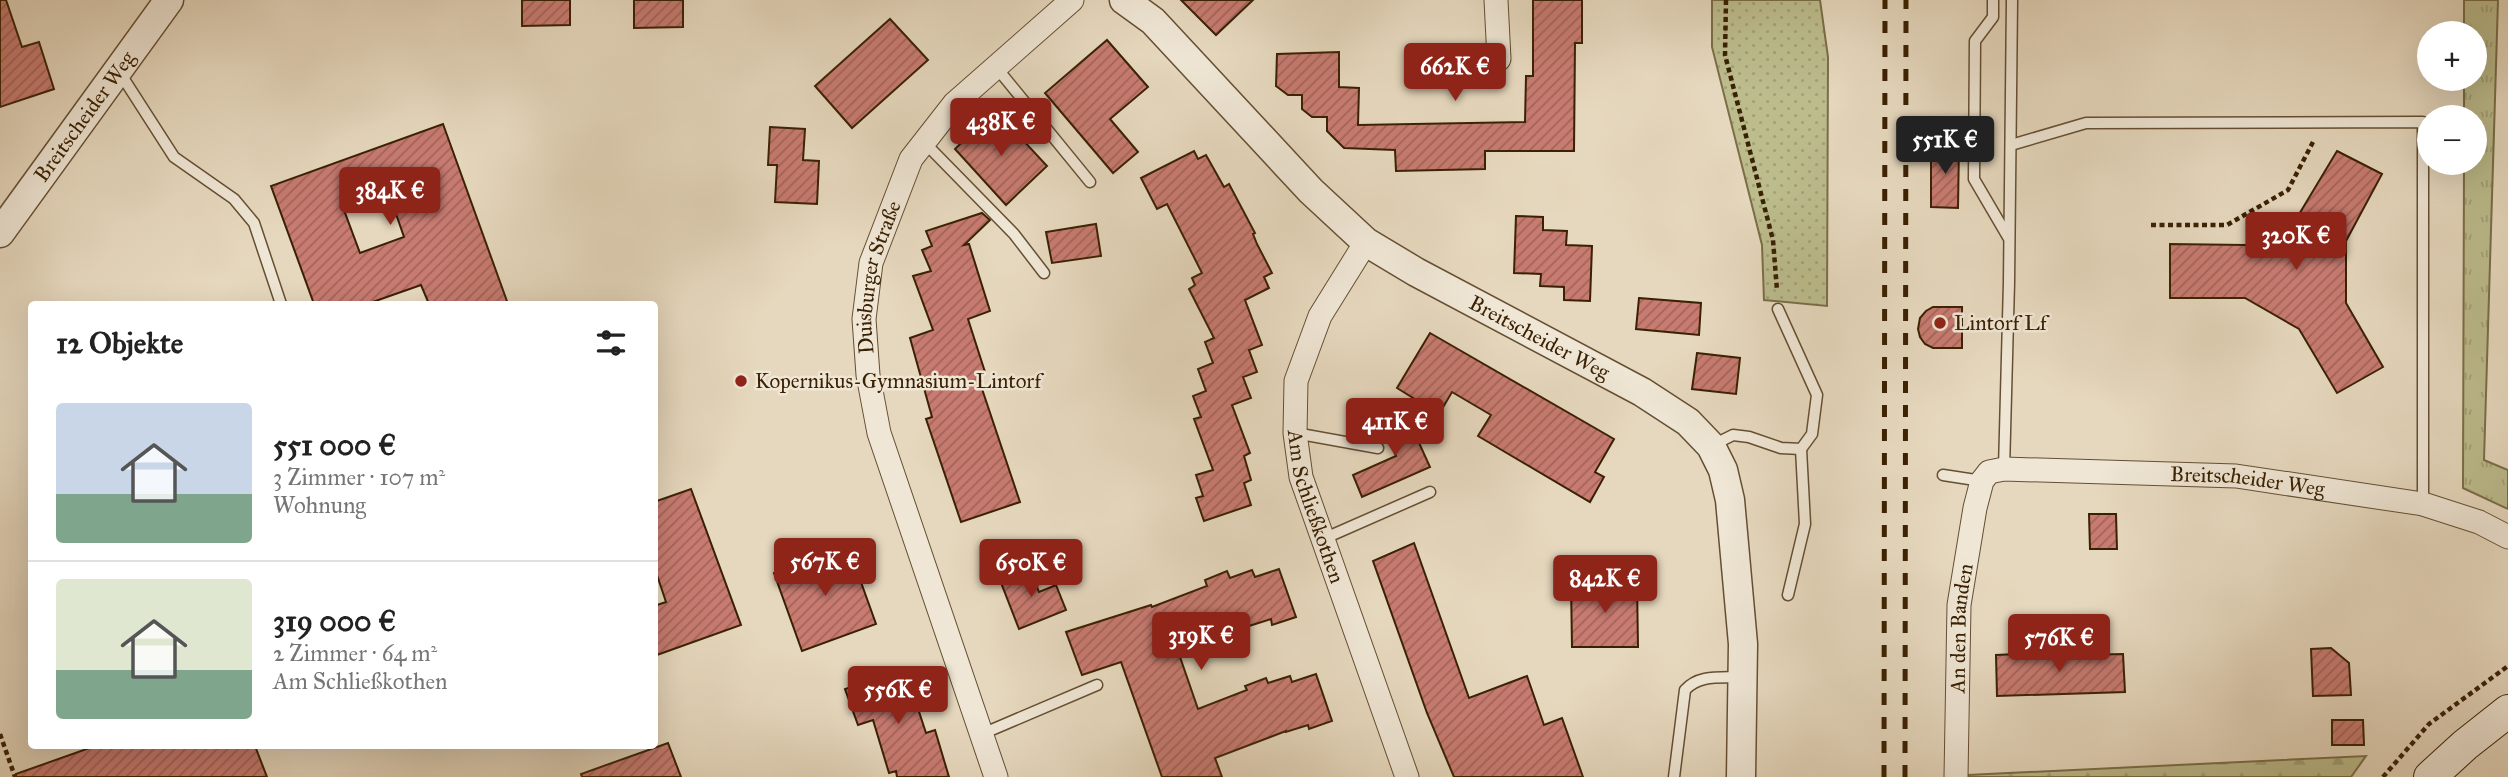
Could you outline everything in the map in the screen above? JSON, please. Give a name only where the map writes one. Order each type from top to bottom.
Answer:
[{"type":"main road","points":[[2430,777],[2506,714]]},
{"type":"street","name":"Breitscheider Weg","points":[[3,222],[169,0]]},
{"type":"street","name":"Duisburger Straße","points":[[996,777],[879,433],[868,375],[864,319],[871,263],[911,159],[954,104],[1072,0]]},
{"type":"street","name":"Breitscheider Weg","points":[[1124,0],[1153,21],[1311,191],[1366,242],[1416,272],[1642,392],[1688,422],[1711,446],[1723,470],[1730,500],[1743,644],[1741,777]]},
{"type":"street","points":[[1496,0],[1499,59]]},
{"type":"street","name":"Am Schließkothen","points":[[1366,242],[1320,316],[1296,381],[1295,433],[1301,477],[1406,777]]},
{"type":"street","name":"Breitscheider Weg","points":[[2004,469],[2236,476],[2423,504],[2479,522],[2508,537]]},
{"type":"street","points":[[1982,481],[1989,472],[2004,469]]},
{"type":"street","name":"An den Banden","points":[[1956,777],[1959,605],[1982,481]]},
{"type":"lane","points":[[1993,0],[1993,17],[1975,41],[1974,179],[2009,239]]},
{"type":"lane","points":[[2004,469],[2011,145],[2011,0]]},
{"type":"lane","points":[[996,67],[1090,182]]},
{"type":"lane","points":[[118,71],[174,157],[234,199],[254,223],[280,301]]},
{"type":"lane","points":[[2011,145],[2086,123],[2423,122],[2423,504]]},
{"type":"lane","points":[[924,142],[1014,234],[1044,273]]},
{"type":"lane","points":[[1778,309],[1817,395],[1812,434],[1801,449],[1805,524],[1788,596]]},
{"type":"lane","points":[[1295,433],[1378,448]]},
{"type":"lane","points":[[1711,446],[1733,435],[1749,437],[1781,448],[1801,449]]},
{"type":"lane","points":[[1943,475],[1982,481]]},
{"type":"lane","points":[[1323,539],[1430,492]]},
{"type":"lane","points":[[1674,777],[1685,690],[1691,683],[1704,678],[1742,677]]},
{"type":"lane","points":[[982,734],[1097,685]]},
{"type":"path","points":[[1726,0],[1725,55],[1773,240],[1778,309]]},
{"type":"path","points":[[2151,225],[2227,225],[2288,190],[2323,122]]},
{"type":"path","points":[[2383,777],[2400,761],[2429,724],[2508,666]]},
{"type":"path","points":[[0,734],[15,777]]},
{"type":"green space","points":[[1712,0],[1820,0],[1828,57],[1827,306],[1764,300],[1762,245],[1712,47]]},
{"type":"green space","points":[[2464,0],[2498,0],[2484,460],[2508,470],[2508,509],[2463,488],[2464,175],[2487,175],[2487,105],[2464,105],[2464,91],[2487,91],[2487,21],[2464,21]]},
{"type":"green space","points":[[2366,756],[2351,777],[1968,777],[1968,775]]},
{"type":"building","points":[[0,0],[6,0],[22,47],[39,42],[54,89],[0,107]]},
{"type":"building","points":[[522,0],[570,0],[570,25],[522,26]]},
{"type":"building","points":[[634,0],[683,0],[683,27],[634,28]]},
{"type":"building","points":[[1181,0],[1253,0],[1216,35]]},
{"type":"building","points":[[1533,0],[1582,0],[1582,43],[1575,43],[1574,151],[1485,151],[1485,169],[1396,171],[1395,150],[1344,148],[1327,131],[1327,117],[1312,117],[1302,109],[1302,95],[1288,95],[1276,86],[1277,54],[1339,52],[1339,87],[1359,88],[1358,125],[1525,122],[1526,76],[1533,76]]},
{"type":"building","points":[[890,19],[928,60],[852,128],[815,86]]},
{"type":"building","points":[[1107,40],[1148,87],[1110,119],[1138,152],[1113,173],[1045,93]]},
{"type":"building","points":[[995,110],[1047,166],[1006,205],[955,149]]},
{"type":"building","points":[[443,124],[507,301],[428,301],[421,285],[376,301],[313,301],[271,186]],"holes":[[[389,194],[404,237],[360,253],[344,210]]]},
{"type":"building","points":[[770,127],[805,129],[803,160],[819,161],[817,204],[775,202],[777,165],[768,165]]},
{"type":"building","points":[[1931,145],[1959,145],[1958,208],[1931,207]]},
{"type":"building","points":[[1194,151],[1198,159],[1206,155],[1224,187],[1229,184],[1272,273],[1264,277],[1269,288],[1245,300],[1262,345],[1249,350],[1257,372],[1243,377],[1251,398],[1232,405],[1250,453],[1244,456],[1251,480],[1244,483],[1251,505],[1204,521],[1196,498],[1203,496],[1196,475],[1213,470],[1194,419],[1201,417],[1193,396],[1206,391],[1198,369],[1213,363],[1205,342],[1214,338],[1189,289],[1195,285],[1192,278],[1202,273],[1167,204],[1157,209],[1141,178]]},
{"type":"building","points":[[2337,151],[2382,174],[2346,241],[2346,303],[2383,367],[2337,393],[2299,329],[2245,298],[2170,298],[2170,244],[2246,245],[2298,216]]},
{"type":"building","points":[[982,213],[990,220],[964,245],[969,244],[990,311],[968,319],[985,372],[977,374],[1020,502],[961,522],[926,419],[932,417],[910,338],[933,330],[913,276],[931,271],[922,250],[932,246],[926,231]]},
{"type":"building","points":[[1516,216],[1543,217],[1543,230],[1567,231],[1566,245],[1592,246],[1590,301],[1564,300],[1564,287],[1540,286],[1541,274],[1514,273]]},
{"type":"building","points":[[1096,224],[1101,256],[1052,263],[1046,232]]},
{"type":"building","points":[[1639,298],[1701,303],[1699,335],[1636,329]]},
{"type":"building","name":"Lintorf Lf","points":[[1933,307],[1962,307],[1962,348],[1933,348],[1925,344],[1920,337],[1920,318]]},
{"type":"building","points":[[1430,333],[1614,439],[1595,472],[1604,477],[1590,502],[1478,436],[1491,415],[1452,392],[1439,414],[1397,388]]},
{"type":"building","points":[[1697,353],[1740,358],[1736,394],[1692,389]]},
{"type":"building","points":[[1405,412],[1430,467],[1362,497],[1353,475],[1396,456],[1381,423]]},
{"type":"building","points":[[691,489],[741,625],[658,655],[658,605],[666,602],[658,578],[658,501]]},
{"type":"building","points":[[2089,514],[2116,514],[2117,549],[2090,549]]},
{"type":"building","points":[[1414,543],[1469,698],[1527,676],[1544,725],[1562,718],[1583,777],[1454,777],[1427,713],[1373,561]]},
{"type":"building","points":[[848,546],[876,624],[802,651],[774,573]]},
{"type":"building","points":[[1030,569],[1039,592],[1056,585],[1066,610],[1019,629],[1000,580]]},
{"type":"building","points":[[1279,569],[1296,617],[1272,625],[1271,619],[1179,654],[1198,709],[1247,690],[1245,686],[1266,678],[1268,683],[1290,676],[1292,682],[1316,674],[1332,721],[1309,729],[1308,725],[1286,731],[1215,758],[1222,777],[1162,777],[1121,662],[1082,675],[1066,632],[1151,605],[1152,607],[1207,586],[1205,580],[1227,571],[1230,578],[1252,570],[1255,577]]},
{"type":"building","points":[[1637,583],[1638,647],[1572,647],[1571,584]]},
{"type":"building","points":[[2331,648],[2349,663],[2351,695],[2313,696],[2311,649]]},
{"type":"building","points":[[2083,651],[2083,655],[2123,654],[2125,692],[1997,696],[1996,655]]},
{"type":"building","points":[[905,669],[926,733],[935,730],[949,777],[897,777],[896,771],[889,773],[873,720],[858,725],[845,689]]},
{"type":"building","points":[[2332,720],[2363,720],[2364,745],[2332,745]]},
{"type":"building","points":[[668,743],[681,777],[582,777],[581,774],[651,749],[658,749]]},
{"type":"building","points":[[87,749],[256,749],[267,777],[16,777],[16,774]]},
{"type":"railway","points":[[1884,777],[1885,0]]},
{"type":"railway","points":[[1905,777],[1906,0]]},
{"type":"place","name":"Lintorf Lf","points":[[1940,323]]},
{"type":"place","name":"Kopernikus-Gymnasium-Lintorf","points":[[741,381]]}]
